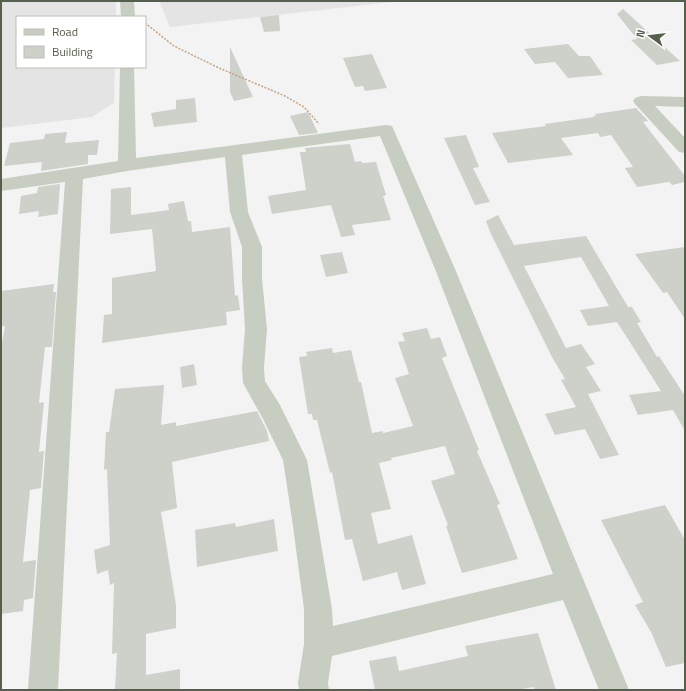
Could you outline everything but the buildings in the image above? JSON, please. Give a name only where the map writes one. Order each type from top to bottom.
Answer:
[{"type":"street","points":[[128,1],[128,16]]},
{"type":"street","points":[[127,68],[127,164]]},
{"type":"street","points":[[685,102],[641,101],[685,148]]},
{"type":"street","points":[[1,185],[74,175],[127,164],[386,130],[428,223],[570,584],[614,690]]},
{"type":"street","points":[[233,151],[239,212],[252,247],[252,279],[256,329],[252,368],[254,383],[272,412],[295,460],[318,609],[319,644],[313,683],[314,690]]},
{"type":"street","points":[[43,690],[74,175]]},
{"type":"street","points":[[319,644],[570,584]]},
{"type":"path","points":[[146,24],[174,46],[219,68],[285,96],[304,107],[327,137]]},
{"type":"shaded area","points":[[1,1],[116,1],[116,16],[16,16],[16,68],[115,68],[114,103],[92,117],[1,128]]},
{"type":"shaded area","points":[[159,1],[400,1],[170,27]]}]
